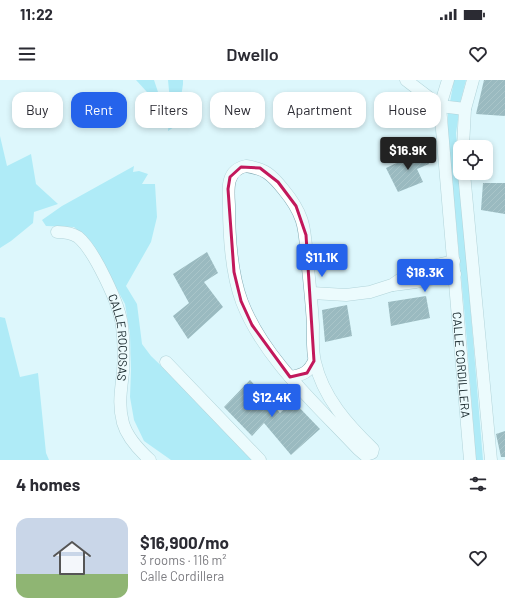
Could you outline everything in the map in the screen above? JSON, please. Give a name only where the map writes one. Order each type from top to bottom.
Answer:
[{"type":"street","name":"CALLE CORDILLERA","points":[[441,103],[448,80]]},
{"type":"street","points":[[463,140],[465,109],[473,80]]},
{"type":"street","points":[[409,81],[423,92]]},
{"type":"street","points":[[441,106],[465,109]]},
{"type":"street","name":"CALLE CORDILLERA","points":[[441,117],[470,460]]},
{"type":"street","points":[[246,166],[260,168],[270,173],[296,206],[302,218],[306,235],[308,266],[312,293],[314,361],[324,389],[338,411],[373,449],[370,455],[365,455],[358,449],[290,377],[252,325],[241,301],[234,272],[230,241],[228,189],[230,178],[235,171],[241,167],[246,166]]},
{"type":"street","name":"CALLE CORDILLERA","points":[[465,180],[491,460]]},
{"type":"street","name":"CALLE ROCOSAS","points":[[58,232],[77,236],[85,244],[93,256],[116,305],[122,326],[123,371],[119,396],[120,408],[128,435],[138,449],[150,460]]},
{"type":"street","points":[[392,285],[414,270],[454,261]]},
{"type":"street","points":[[312,293],[346,295],[370,292],[392,285],[455,274]]},
{"type":"street","points":[[290,377],[307,373],[312,367],[314,361]]},
{"type":"street","points":[[166,362],[260,460]]},
{"type":"highlighted area","points":[[241,167],[260,168],[278,182],[296,206],[306,235],[314,361],[307,373],[290,377],[252,325],[241,301],[234,272],[228,189],[230,177]]},
{"type":"shaded area","points":[[136,80],[154,80],[158,92],[147,92]]},
{"type":"shaded area","points":[[168,80],[183,80],[182,92],[169,92]]},
{"type":"shaded area","points":[[454,80],[466,80],[460,103],[450,102]]},
{"type":"shaded area","points":[[448,112],[459,113],[456,133],[457,140],[453,140],[453,180],[460,180],[483,460],[476,460],[448,135]]},
{"type":"shaded area","points":[[0,136],[7,166],[31,154],[36,184],[58,204],[34,212],[33,223],[0,248]]},
{"type":"shaded area","points":[[134,166],[133,172],[139,171],[148,174],[142,184],[155,184],[157,217],[151,242],[126,286],[137,304],[142,344],[151,356],[199,402],[254,460],[171,460],[144,441],[134,420],[130,397],[130,334],[125,304],[92,244],[74,227],[46,226],[42,220],[62,206]]},
{"type":"shaded area","points":[[0,317],[5,318],[20,377],[38,373],[46,453],[49,460],[0,460]]},
{"type":"building","points":[[484,80],[505,80],[505,116],[476,114]]},
{"type":"building","points":[[424,150],[429,164],[417,169],[423,182],[398,192],[386,168]]},
{"type":"building","points":[[483,183],[505,183],[505,214],[481,210]]},
{"type":"building","points":[[207,252],[218,273],[204,282],[223,307],[188,339],[173,316],[189,303],[173,274]]},
{"type":"building","points":[[426,296],[430,318],[391,326],[388,302]]},
{"type":"building","points":[[347,305],[352,336],[325,342],[322,310]]},
{"type":"building","points":[[250,380],[280,413],[293,401],[320,429],[291,455],[264,423],[252,436],[224,407]]},
{"type":"building","points":[[505,431],[505,457],[501,457],[496,434]]}]
